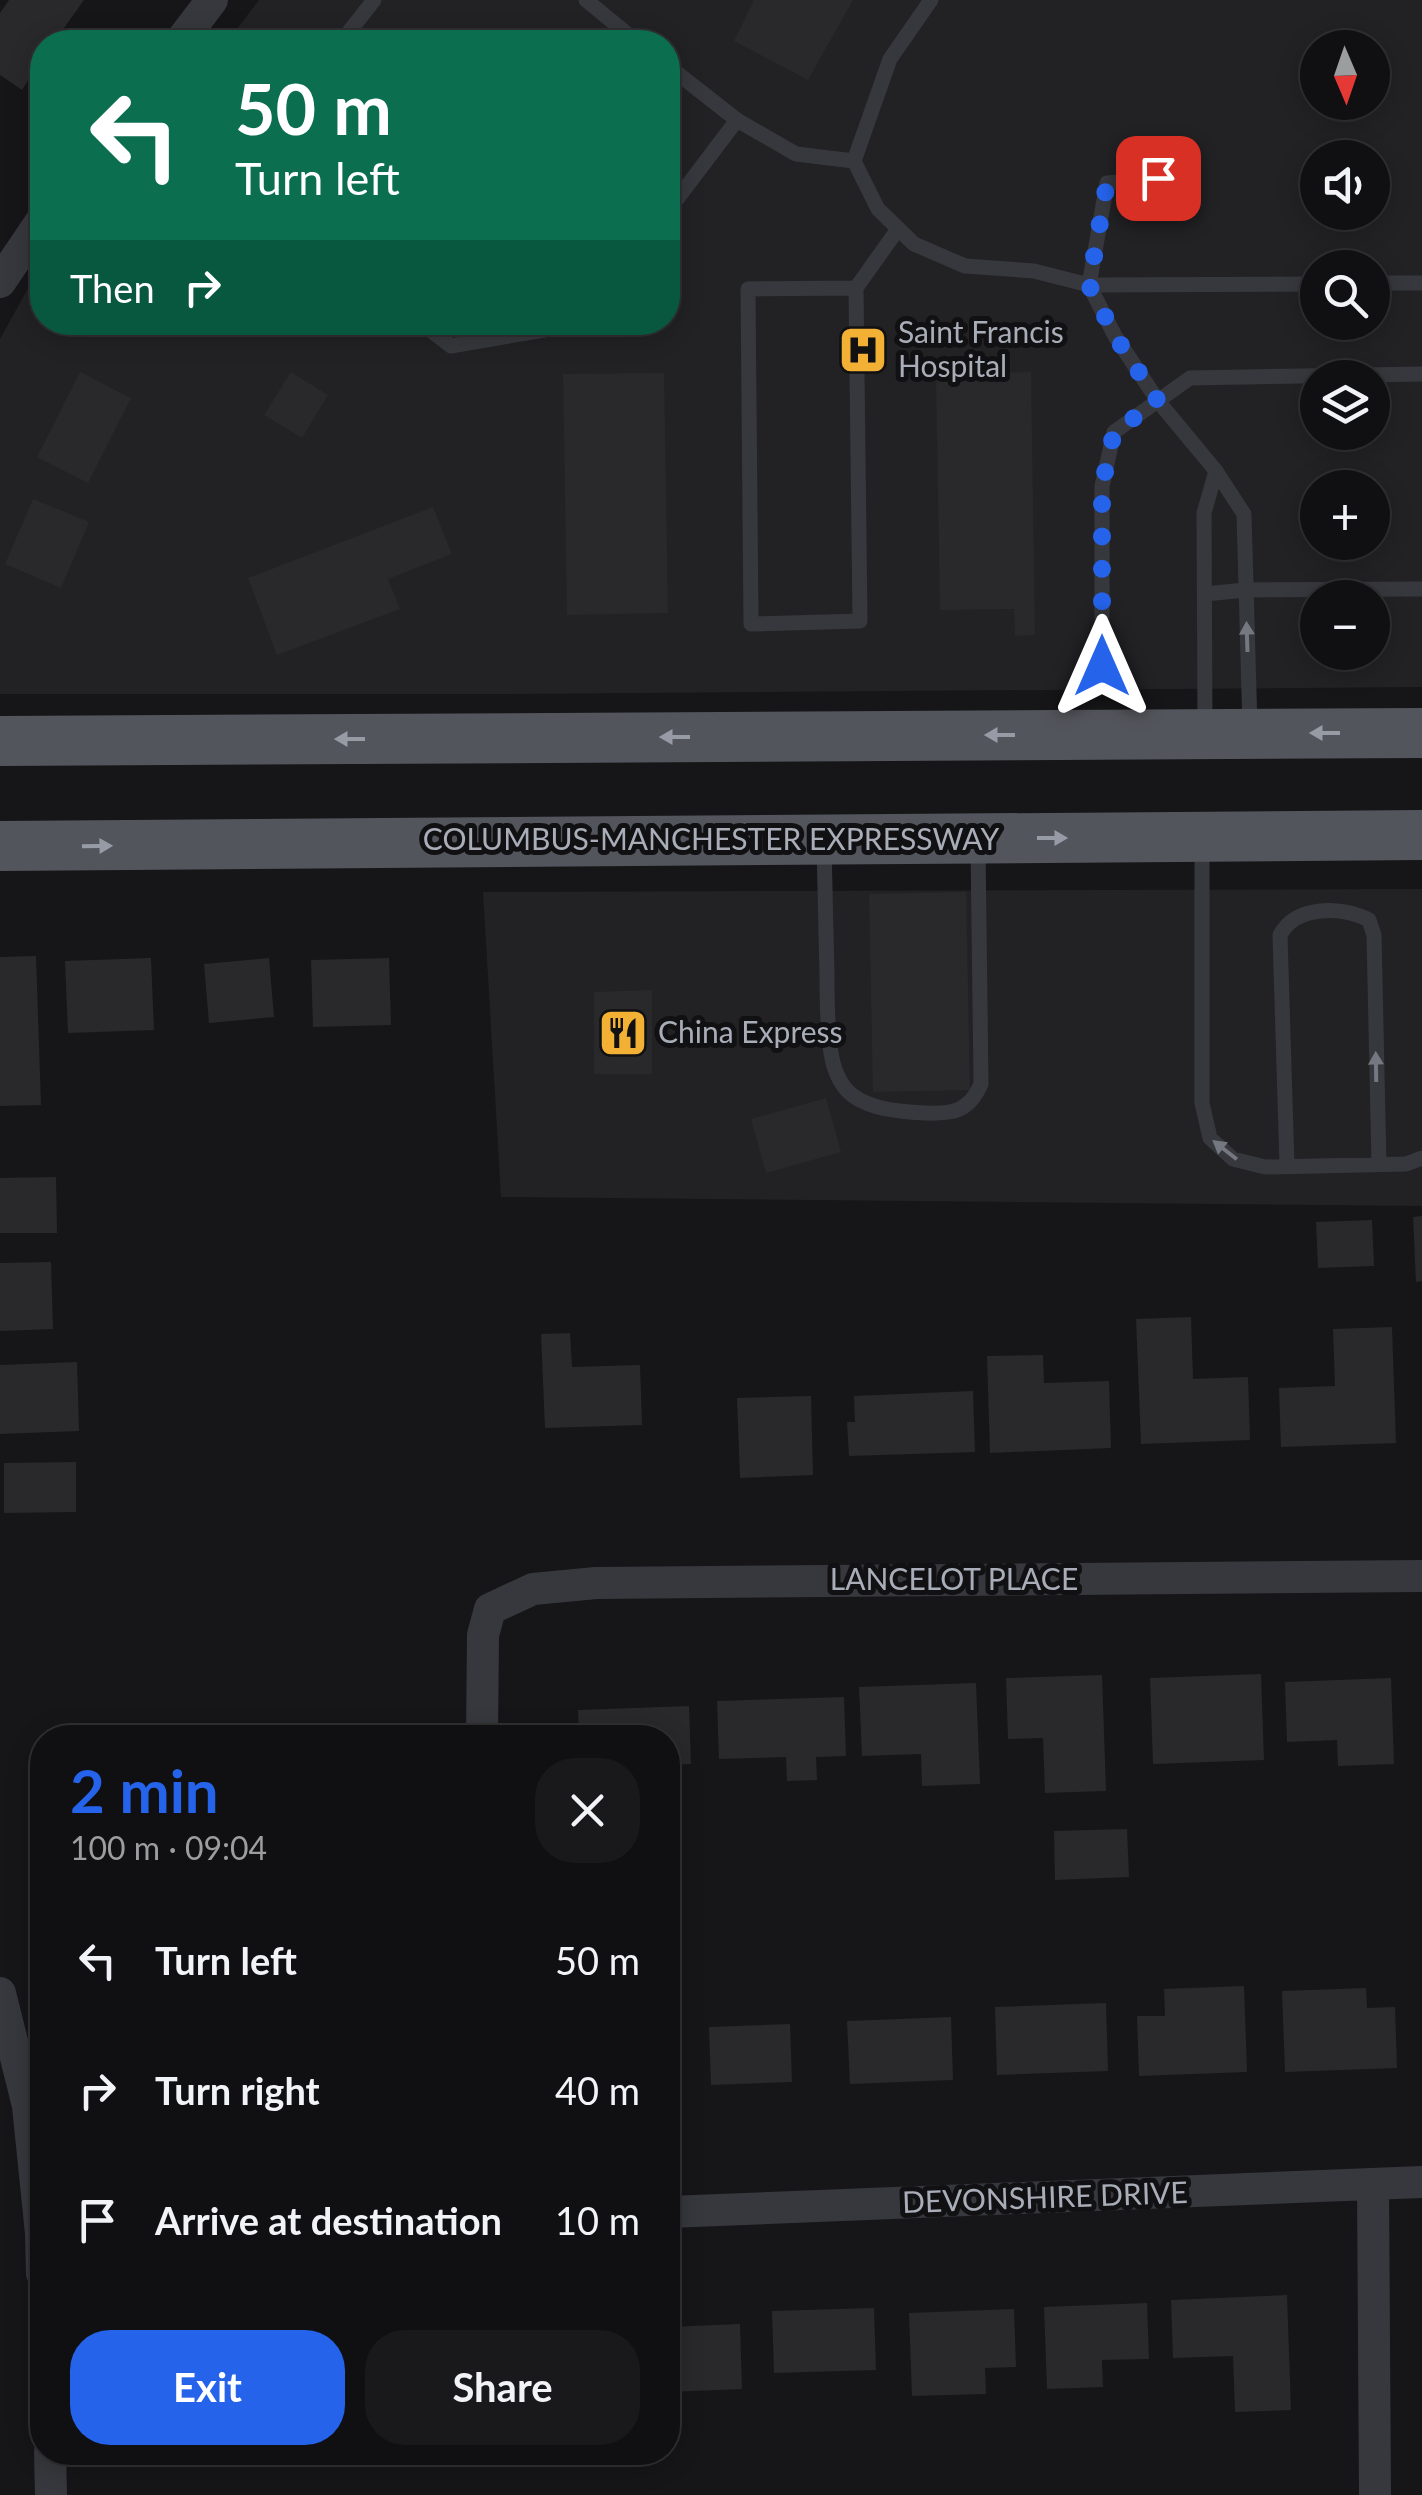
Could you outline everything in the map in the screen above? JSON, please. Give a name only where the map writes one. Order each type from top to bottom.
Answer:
[{"type":"main road","points":[[0,741],[1422,732]]},
{"type":"main road","name":"COLUMBUS-MANCHESTER EXPRESSWAY","points":[[0,846],[1421,835]]},
{"type":"street","points":[[189,30],[212,0]]},
{"type":"street","points":[[0,282],[30,238]]},
{"type":"street","name":"LANCELOT PLACE","points":[[482,1725],[484,1635],[490,1609],[533,1589],[596,1583],[1422,1576]]},
{"type":"street","points":[[0,1992],[30,2124]]},
{"type":"street","name":"DEVONSHIRE DRIVE","points":[[680,2212],[1422,2182]]},
{"type":"street","points":[[1373,2185],[1375,2495]]},
{"type":"street","points":[[50,2465],[51,2495]]},
{"type":"lane","points":[[350,30],[374,0]]},
{"type":"lane","points":[[586,0],[622,30]]},
{"type":"lane","points":[[932,0],[890,59],[854,161],[878,208],[914,244],[965,266],[1034,271],[1089,285],[1300,284]]},
{"type":"lane","points":[[680,75],[738,120],[796,154],[854,161]]},
{"type":"lane","points":[[680,195],[738,120]]},
{"type":"lane","points":[[1158,178],[1107,183],[1089,285],[1115,336],[1158,401],[1216,471],[1244,514],[1245,590],[1228,734]]},
{"type":"lane","points":[[856,288],[748,289],[751,624],[860,621],[856,288],[898,228]]},
{"type":"lane","points":[[1390,283],[1422,283]]},
{"type":"lane","points":[[437,335],[451,346],[515,335]]},
{"type":"lane","points":[[1102,666],[1102,486],[1114,432],[1190,378],[1422,374]]},
{"type":"lane","points":[[1216,471],[1204,513],[1206,594],[1228,734]]},
{"type":"lane","points":[[1206,594],[1245,590],[1422,590]]},
{"type":"lane","points":[[1202,837],[1202,1103],[1210,1138],[1234,1159],[1264,1166],[1406,1164],[1422,1158]]},
{"type":"lane","points":[[824,840],[828,1017],[836,1074],[848,1092],[870,1104],[903,1112],[945,1114],[964,1108],[975,1098],[980,1084],[978,838]]},
{"type":"lane","points":[[1287,1166],[1280,935],[1286,923],[1306,912],[1356,913],[1370,920],[1374,934],[1378,1164]]},
{"type":"shaded area","name":"Saint Francis Hospital","points":[[259,0],[1422,0],[1422,687],[0,694],[0,339],[30,285],[30,335],[680,335],[680,30],[236,30]]},
{"type":"shaded area","points":[[1422,889],[1422,1206],[501,1197],[483,892]]},
{"type":"building","points":[[9,0],[84,0],[63,30],[30,30],[30,78],[22,90],[0,75],[0,13]]},
{"type":"building","points":[[754,0],[853,0],[808,80],[734,41]]},
{"type":"building","points":[[80,372],[131,398],[88,483],[37,457]]},
{"type":"building","points":[[291,372],[328,395],[302,438],[264,415]]},
{"type":"building","points":[[1031,372],[1035,635],[1015,636],[1014,609],[940,610],[936,374]]},
{"type":"building","points":[[664,373],[668,613],[567,615],[563,374]]},
{"type":"building","points":[[33,499],[89,522],[61,588],[5,564]]},
{"type":"building","points":[[433,507],[452,554],[388,579],[400,609],[277,655],[248,578]]},
{"type":"building","points":[[966,892],[970,1090],[873,1092],[869,894]]},
{"type":"building","points":[[36,956],[41,1105],[0,1106],[0,957]]},
{"type":"building","points":[[151,958],[154,1030],[68,1033],[65,961]]},
{"type":"building","points":[[269,958],[274,1017],[209,1023],[204,964]]},
{"type":"building","points":[[389,958],[391,1025],[313,1027],[311,960]]},
{"type":"building","name":"China Express","points":[[652,990],[652,1074],[594,1074],[594,992]]},
{"type":"building","points":[[826,1098],[841,1152],[766,1173],[751,1119]]},
{"type":"building","points":[[56,1177],[57,1233],[0,1233],[0,1178]]},
{"type":"building","points":[[1422,1216],[1422,1281],[1416,1282],[1413,1217]]},
{"type":"building","points":[[1372,1220],[1374,1266],[1318,1268],[1316,1222]]},
{"type":"building","points":[[51,1262],[53,1329],[0,1331],[0,1263]]},
{"type":"building","points":[[1191,1317],[1193,1379],[1248,1377],[1250,1440],[1141,1444],[1136,1319]]},
{"type":"building","points":[[1392,1327],[1396,1443],[1281,1447],[1279,1388],[1335,1386],[1333,1329]]},
{"type":"building","points":[[570,1333],[572,1367],[640,1365],[642,1425],[545,1428],[541,1334]]},
{"type":"building","points":[[1043,1355],[1044,1383],[1109,1381],[1111,1448],[990,1453],[987,1356]]},
{"type":"building","points":[[77,1362],[79,1431],[0,1434],[0,1365]]},
{"type":"building","points":[[973,1391],[975,1452],[849,1456],[847,1422],[855,1422],[854,1396]]},
{"type":"building","points":[[811,1396],[813,1475],[740,1478],[737,1398]]},
{"type":"building","points":[[76,1462],[76,1512],[4,1513],[4,1463]]},
{"type":"building","points":[[1261,1674],[1264,1760],[1153,1764],[1150,1678]]},
{"type":"building","points":[[1102,1675],[1106,1791],[1045,1793],[1043,1738],[1008,1739],[1006,1678]]},
{"type":"building","points":[[1391,1678],[1394,1764],[1338,1766],[1337,1740],[1287,1742],[1285,1682]]},
{"type":"building","points":[[976,1683],[980,1784],[922,1786],[921,1754],[862,1756],[859,1687]]},
{"type":"building","points":[[844,1697],[846,1756],[816,1757],[817,1780],[787,1781],[786,1757],[719,1759],[717,1701]]},
{"type":"building","points":[[689,1706],[691,1764],[680,1764],[680,1725],[579,1725],[578,1710]]},
{"type":"building","points":[[1127,1829],[1129,1877],[1055,1880],[1054,1831]]},
{"type":"building","points":[[1244,1986],[1247,2072],[1139,2076],[1137,2016],[1165,2016],[1164,1989]]},
{"type":"building","points":[[1366,1988],[1367,2008],[1395,2007],[1397,2068],[1285,2072],[1282,1991]]},
{"type":"building","points":[[1106,2003],[1108,2071],[997,2075],[995,2007]]},
{"type":"building","points":[[951,2017],[953,2080],[850,2084],[847,2021]]},
{"type":"building","points":[[790,2024],[792,2082],[711,2085],[709,2027]]},
{"type":"building","points":[[1287,2295],[1291,2410],[1235,2412],[1233,2356],[1173,2358],[1171,2300]]},
{"type":"building","points":[[1147,2303],[1149,2359],[1102,2360],[1103,2387],[1047,2389],[1044,2307]]},
{"type":"building","points":[[874,2308],[876,2370],[774,2373],[772,2311]]},
{"type":"building","points":[[1014,2309],[1016,2367],[985,2368],[986,2394],[912,2396],[909,2313]]},
{"type":"building","points":[[740,2324],[742,2389],[680,2392],[680,2326]]},
{"type":"place","name":"Saint Francis Hospital","points":[[863,350]]},
{"type":"place","name":"China Express","points":[[623,1033]]},
{"type":"route","points":[[1102,666],[1102,486],[1114,432],[1158,401],[1115,336],[1089,285],[1107,183],[1158,178]]}]
